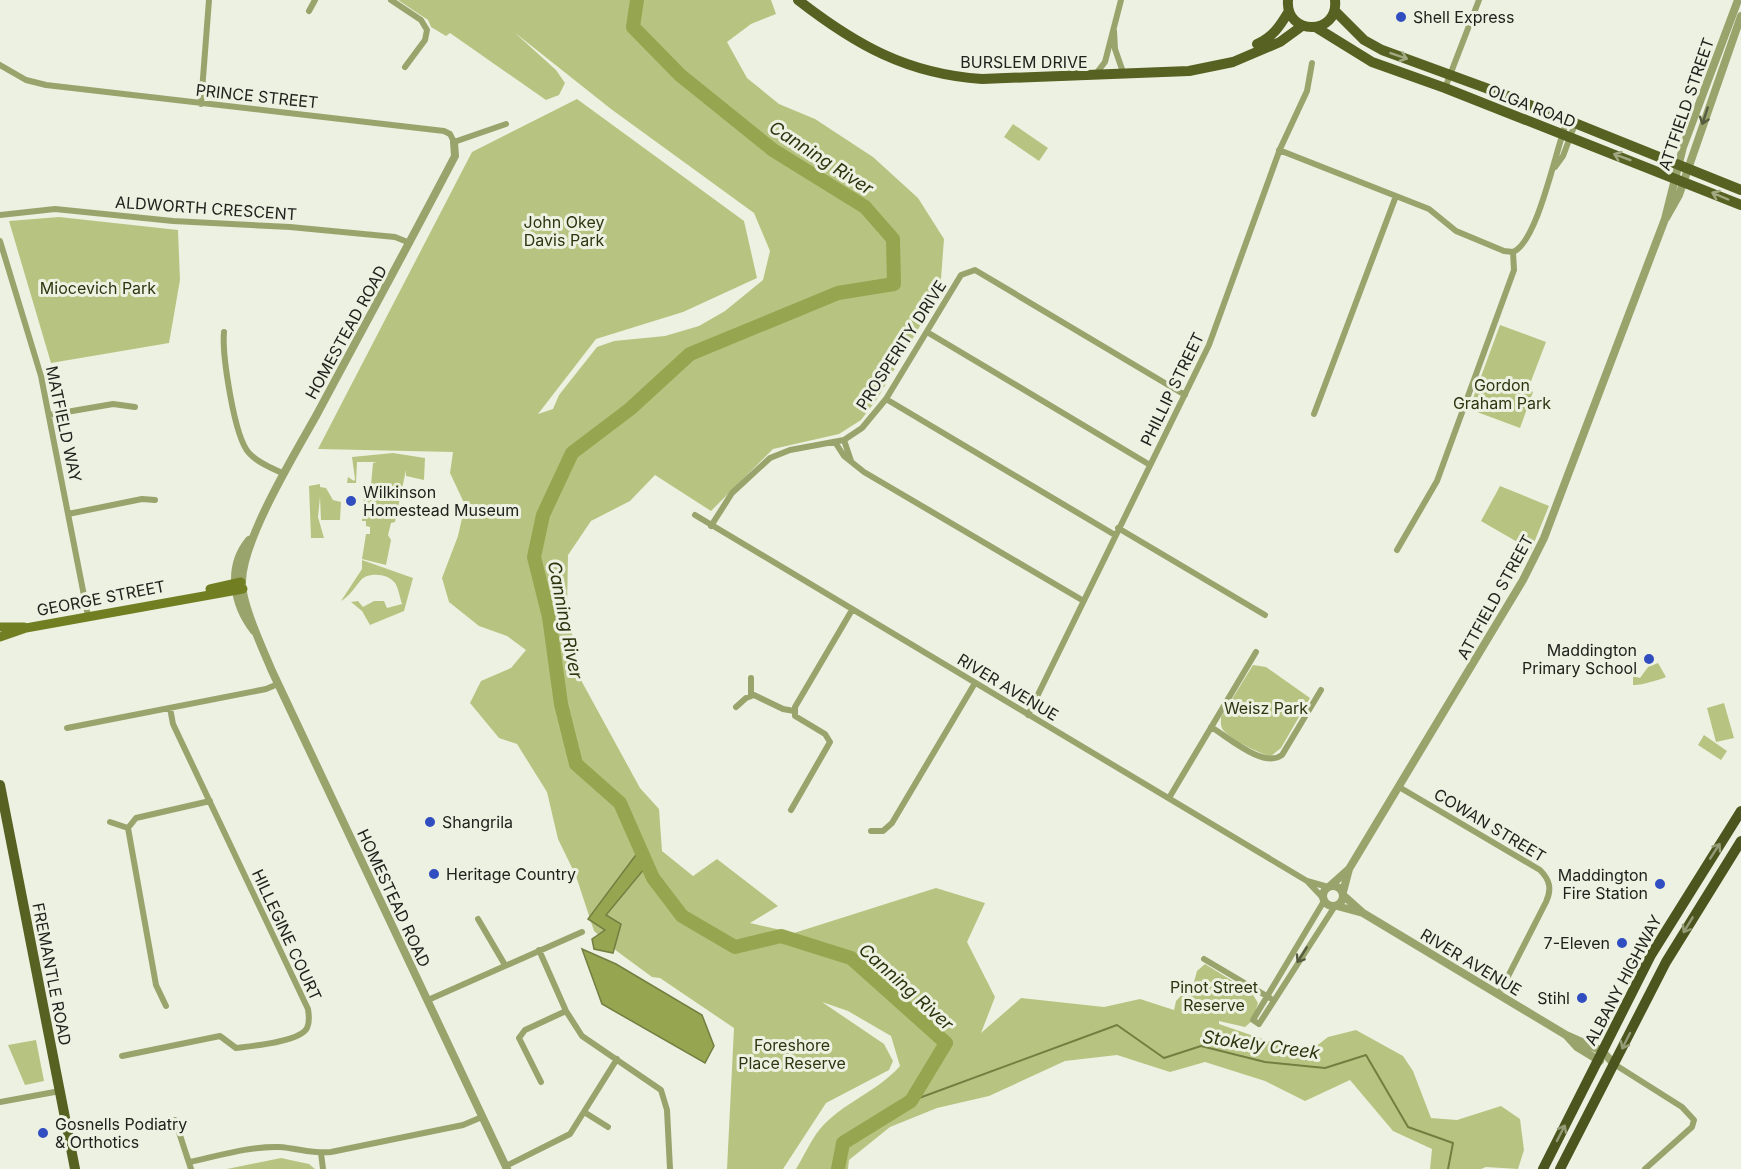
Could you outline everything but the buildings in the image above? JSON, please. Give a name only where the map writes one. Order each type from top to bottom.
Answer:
[{"type":"highway","name":"ALBANY HIGHWAY","points":[[1543,1169],[1646,963],[1741,811]]},
{"type":"highway","name":"ALBANY HIGHWAY","points":[[1560,1169],[1666,962],[1741,841]]},
{"type":"highway","points":[[1689,891],[1704,899]]},
{"type":"main road","name":"BURSLEM DRIVE","points":[[798,0],[871,50],[923,70],[954,78],[982,79],[1189,71],[1233,62],[1280,42],[1302,26],[1288,5]]},
{"type":"main road","name":"BURSLEM DRIVE","points":[[1233,62],[1248,49],[1268,39],[1278,29],[1288,5]]},
{"type":"main road","name":"OLGA ROAD","points":[[1335,5],[1351,29],[1373,45],[1741,190]]},
{"type":"main road","points":[[1302,26],[1317,28],[1328,22],[1335,5]]},
{"type":"main road","name":"OLGA ROAD","points":[[1317,28],[1355,53],[1414,78],[1445,88],[1741,205]]},
{"type":"main road","points":[[1373,45],[1372,49],[1377,57],[1414,78]]},
{"type":"main road","name":"GEORGE STREET","points":[[0,637],[26,628],[182,599],[238,586]]},
{"type":"main road","name":"GEORGE STREET","points":[[0,627],[26,628]]},
{"type":"main road","name":"FREMANTLE ROAD","points":[[0,785],[75,1169]]},
{"type":"street","points":[[201,104],[209,0]]},
{"type":"street","points":[[309,11],[315,0]]},
{"type":"street","points":[[391,0],[421,20],[427,30],[425,40],[405,67]]},
{"type":"street","points":[[1093,76],[1105,62],[1121,0]]},
{"type":"street","points":[[1445,88],[1479,0]]},
{"type":"street","name":"ATTFIELD STREET","points":[[1329,887],[1349,869],[1523,580],[1544,538],[1665,219],[1738,0]]},
{"type":"street","name":"ATTFIELD STREET","points":[[1683,166],[1741,16]]},
{"type":"street","points":[[1113,24],[1115,49],[1124,75]]},
{"type":"street","name":"PHILLIP STREET","points":[[1028,715],[1082,600],[1209,345],[1280,150],[1307,91],[1312,63]]},
{"type":"street","name":"PRINCE STREET","points":[[0,65],[26,80],[46,85],[444,131],[454,142]]},
{"type":"street","points":[[1280,150],[1429,208],[1456,231],[1503,251],[1514,252],[1526,243],[1553,169],[1563,156],[1566,135],[1571,122]]},
{"type":"street","points":[[454,142],[506,124]]},
{"type":"street","name":"HOMESTEAD ROAD","points":[[454,142],[455,156],[410,243],[284,474],[255,534],[242,549],[238,586],[278,684],[506,1168]]},
{"type":"street","points":[[1314,414],[1396,196]]},
{"type":"street","name":"ALDWORTH CRESCENT","points":[[0,215],[56,209],[173,221],[290,227],[395,237],[410,243]]},
{"type":"street","name":"MATFIELD WAY","points":[[0,241],[35,352],[88,616]]},
{"type":"street","points":[[1397,550],[1437,481],[1514,270],[1514,252]]},
{"type":"street","name":"PROSPERITY DRIVE","points":[[711,526],[732,493],[770,458],[790,450],[844,440],[862,428],[886,399],[961,275],[975,270],[1185,395]]},
{"type":"street","points":[[224,332],[222,350],[241,440],[256,459],[284,474]]},
{"type":"street","points":[[927,332],[1150,465]]},
{"type":"street","points":[[886,399],[1115,536]]},
{"type":"street","points":[[49,416],[113,404],[135,407]]},
{"type":"street","points":[[844,440],[851,461]]},
{"type":"street","points":[[835,442],[864,472],[1082,600]]},
{"type":"street","points":[[68,513],[142,499],[155,500]]},
{"type":"street","name":"RIVER AVENUE","points":[[695,515],[1307,881],[1324,899],[1336,906],[1363,913]]},
{"type":"street","points":[[1118,528],[1265,615]]},
{"type":"street","points":[[794,711],[852,610]]},
{"type":"street","points":[[1169,798],[1256,652]]},
{"type":"street","points":[[751,678],[751,696]]},
{"type":"street","points":[[871,831],[884,831],[892,823],[975,683]]},
{"type":"street","points":[[67,728],[266,689],[278,684]]},
{"type":"street","points":[[1211,727],[1263,759],[1273,760],[1282,754],[1320,690]]},
{"type":"street","points":[[736,707],[751,696],[760,696],[783,709],[794,711],[799,719],[825,735],[830,742],[792,810]]},
{"type":"street","name":"HILLEGINE COURT","points":[[122,1056],[220,1036],[236,1048],[254,1046],[295,1038],[308,1027],[308,1009],[173,723],[170,708]]},
{"type":"street","name":"COWAN STREET","points":[[1399,787],[1540,870],[1549,881],[1550,889],[1546,902],[1499,994]]},
{"type":"street","points":[[166,1006],[156,985],[128,828],[136,818],[192,807],[210,801]]},
{"type":"street","points":[[110,822],[128,828]]},
{"type":"street","name":"ATTFIELD STREET","points":[[1336,906],[1343,894],[1349,869]]},
{"type":"street","name":"RIVER AVENUE","points":[[1307,881],[1339,888],[1363,913],[1599,1056]]},
{"type":"street","points":[[1329,887],[1267,996],[1256,1022],[1274,1000],[1336,906]]},
{"type":"street","points":[[478,919],[505,965]]},
{"type":"street","points":[[428,1000],[582,932]]},
{"type":"street","points":[[539,950],[566,1011],[582,1036],[654,1083],[666,1099],[670,1169]]},
{"type":"street","points":[[1204,959],[1274,1000]]},
{"type":"street","points":[[541,1082],[519,1038],[525,1030],[566,1011]]},
{"type":"street","points":[[1599,1056],[1682,1107],[1694,1120],[1692,1127],[1645,1169]]},
{"type":"street","points":[[506,1168],[566,1138],[617,1059]]},
{"type":"street","points":[[0,1102],[60,1091]]},
{"type":"street","points":[[584,1112],[608,1127]]},
{"type":"street","points":[[175,1120],[191,1165],[266,1148],[321,1153],[463,1125],[482,1117]]},
{"type":"street","points":[[321,1153],[323,1169]]},
{"type":"green space","points":[[398,0],[771,0],[776,14],[751,24],[727,42],[747,78],[779,104],[815,119],[873,157],[918,198],[944,239],[940,292],[877,399],[861,420],[839,434],[773,449],[711,511],[655,475],[630,501],[591,521],[568,555],[567,609],[582,682],[640,788],[659,809],[662,851],[693,876],[717,859],[778,906],[750,923],[794,933],[936,888],[985,903],[967,942],[995,997],[981,1033],[1021,998],[1104,1007],[1140,999],[1174,1010],[1176,1001],[1194,982],[1197,971],[1205,964],[1252,993],[1258,1003],[1253,1020],[1245,1027],[1219,1021],[1219,1024],[1306,1054],[1328,1037],[1356,1030],[1403,1056],[1413,1071],[1431,1118],[1457,1120],[1501,1106],[1520,1119],[1524,1150],[1518,1169],[1486,1167],[1481,1169],[1430,1169],[1432,1149],[1393,1131],[1350,1080],[1305,1101],[1265,1081],[1205,1062],[1170,1072],[1117,1055],[1065,1061],[989,1096],[937,1108],[890,1127],[849,1160],[848,1169],[796,1169],[817,1133],[829,1120],[881,1083],[900,1066],[891,1036],[848,1011],[822,1002],[884,1044],[893,1061],[889,1070],[826,1103],[783,1169],[727,1169],[734,1028],[660,978],[652,977],[594,931],[576,876],[558,839],[547,792],[517,744],[499,738],[470,703],[481,681],[511,668],[526,650],[507,636],[479,626],[449,602],[442,578],[458,536],[465,505],[450,473],[453,452],[318,449],[472,152],[577,99],[744,221],[757,278],[683,312],[596,339],[538,414],[553,409],[559,395],[597,347],[614,341],[665,336],[699,326],[725,311],[763,280],[770,251],[754,213],[611,109],[514,32],[556,70],[565,83],[559,95],[546,100],[450,33],[446,36],[431,27],[428,20]]},
{"type":"green space","points":[[1013,124],[1048,148],[1039,161],[1004,137]]},
{"type":"green space","name":"Miocevich Park","points":[[59,217],[178,230],[180,280],[169,343],[51,363],[9,221]]},
{"type":"green space","name":"Gordon Graham Park","points":[[1500,325],[1546,342],[1528,389],[1533,392],[1520,428],[1469,409]]},
{"type":"green space","points":[[393,453],[425,458],[424,480],[406,476],[406,470],[395,522],[391,523],[388,535],[391,540],[386,565],[362,559],[366,534],[370,534],[370,527],[366,526],[366,521],[362,521],[364,497],[370,496],[373,463],[377,462],[357,462],[356,483],[347,483],[348,477],[354,481],[355,479],[352,457]]},
{"type":"green space","points":[[320,484],[320,487],[326,488],[333,500],[341,502],[340,520],[321,520],[320,497],[318,517],[324,538],[311,538],[309,486]]},
{"type":"green space","points":[[1500,486],[1549,506],[1531,550],[1481,521]]},
{"type":"green space","points":[[362,560],[413,578],[404,611],[370,625],[362,611],[351,602],[358,601],[363,607],[374,601],[384,601],[387,608],[402,604],[395,583],[388,577],[378,575],[364,577],[341,601],[362,569]]},
{"type":"green space","points":[[1658,663],[1666,677],[1633,685],[1633,676],[1640,678],[1648,667]]},
{"type":"green space","name":"Weisz Park","points":[[1253,665],[1266,667],[1310,698],[1281,748],[1271,756],[1239,742],[1221,726],[1221,717]]},
{"type":"green space","points":[[1724,703],[1734,738],[1716,742],[1707,708]]},
{"type":"green space","points":[[1704,735],[1727,751],[1721,760],[1698,745]]},
{"type":"green space","points":[[36,1040],[44,1081],[25,1085],[8,1045]]},
{"type":"green space","points":[[281,1158],[309,1164],[315,1169],[227,1169]]},
{"type":"shaded area","points":[[638,852],[645,868],[606,915],[621,924],[613,953],[594,949],[592,939],[605,930],[588,919]]},
{"type":"shaded area","points":[[582,949],[616,964],[702,1015],[714,1046],[705,1063],[602,1004]]},
{"type":"waterway","name":"Canning River","points":[[637,0],[633,27],[680,75],[773,150],[865,207],[893,239],[894,284],[838,293],[690,354],[630,409],[572,453],[543,515],[534,557],[549,617],[561,704],[576,764],[620,803],[653,878],[682,916],[735,947],[781,936],[851,958],[946,1043],[911,1101],[843,1143],[838,1169]]},
{"type":"waterway","name":"Stokely Creek","points":[[911,1101],[1117,1025],[1164,1058],[1201,1046],[1265,1062],[1325,1068],[1366,1055],[1408,1127],[1453,1143],[1448,1169]]},
{"type":"place","name":"Shell Express","points":[[1401,17]]},
{"type":"place","name":"Wilkinson Homestead Museum","points":[[351,501]]},
{"type":"place","name":"Maddington Primary School","points":[[1649,659]]},
{"type":"place","name":"Shangrila","points":[[430,822]]},
{"type":"place","name":"Heritage Country","points":[[434,874]]},
{"type":"place","name":"Maddington Fire Station","points":[[1660,884]]},
{"type":"place","name":"7-Eleven","points":[[1622,943]]},
{"type":"place","name":"Stihl","points":[[1582,998]]},
{"type":"place","name":"Gosnells Podiatry & Orthotics","points":[[43,1133]]},
{"type":"park label","name":"John Okey Davis Park","points":[[564,231]]},
{"type":"park label","name":"Pinot Street Reserve","points":[[1214,996]]},
{"type":"park label","name":"Foreshore Place Reserve","points":[[792,1054]]}]
